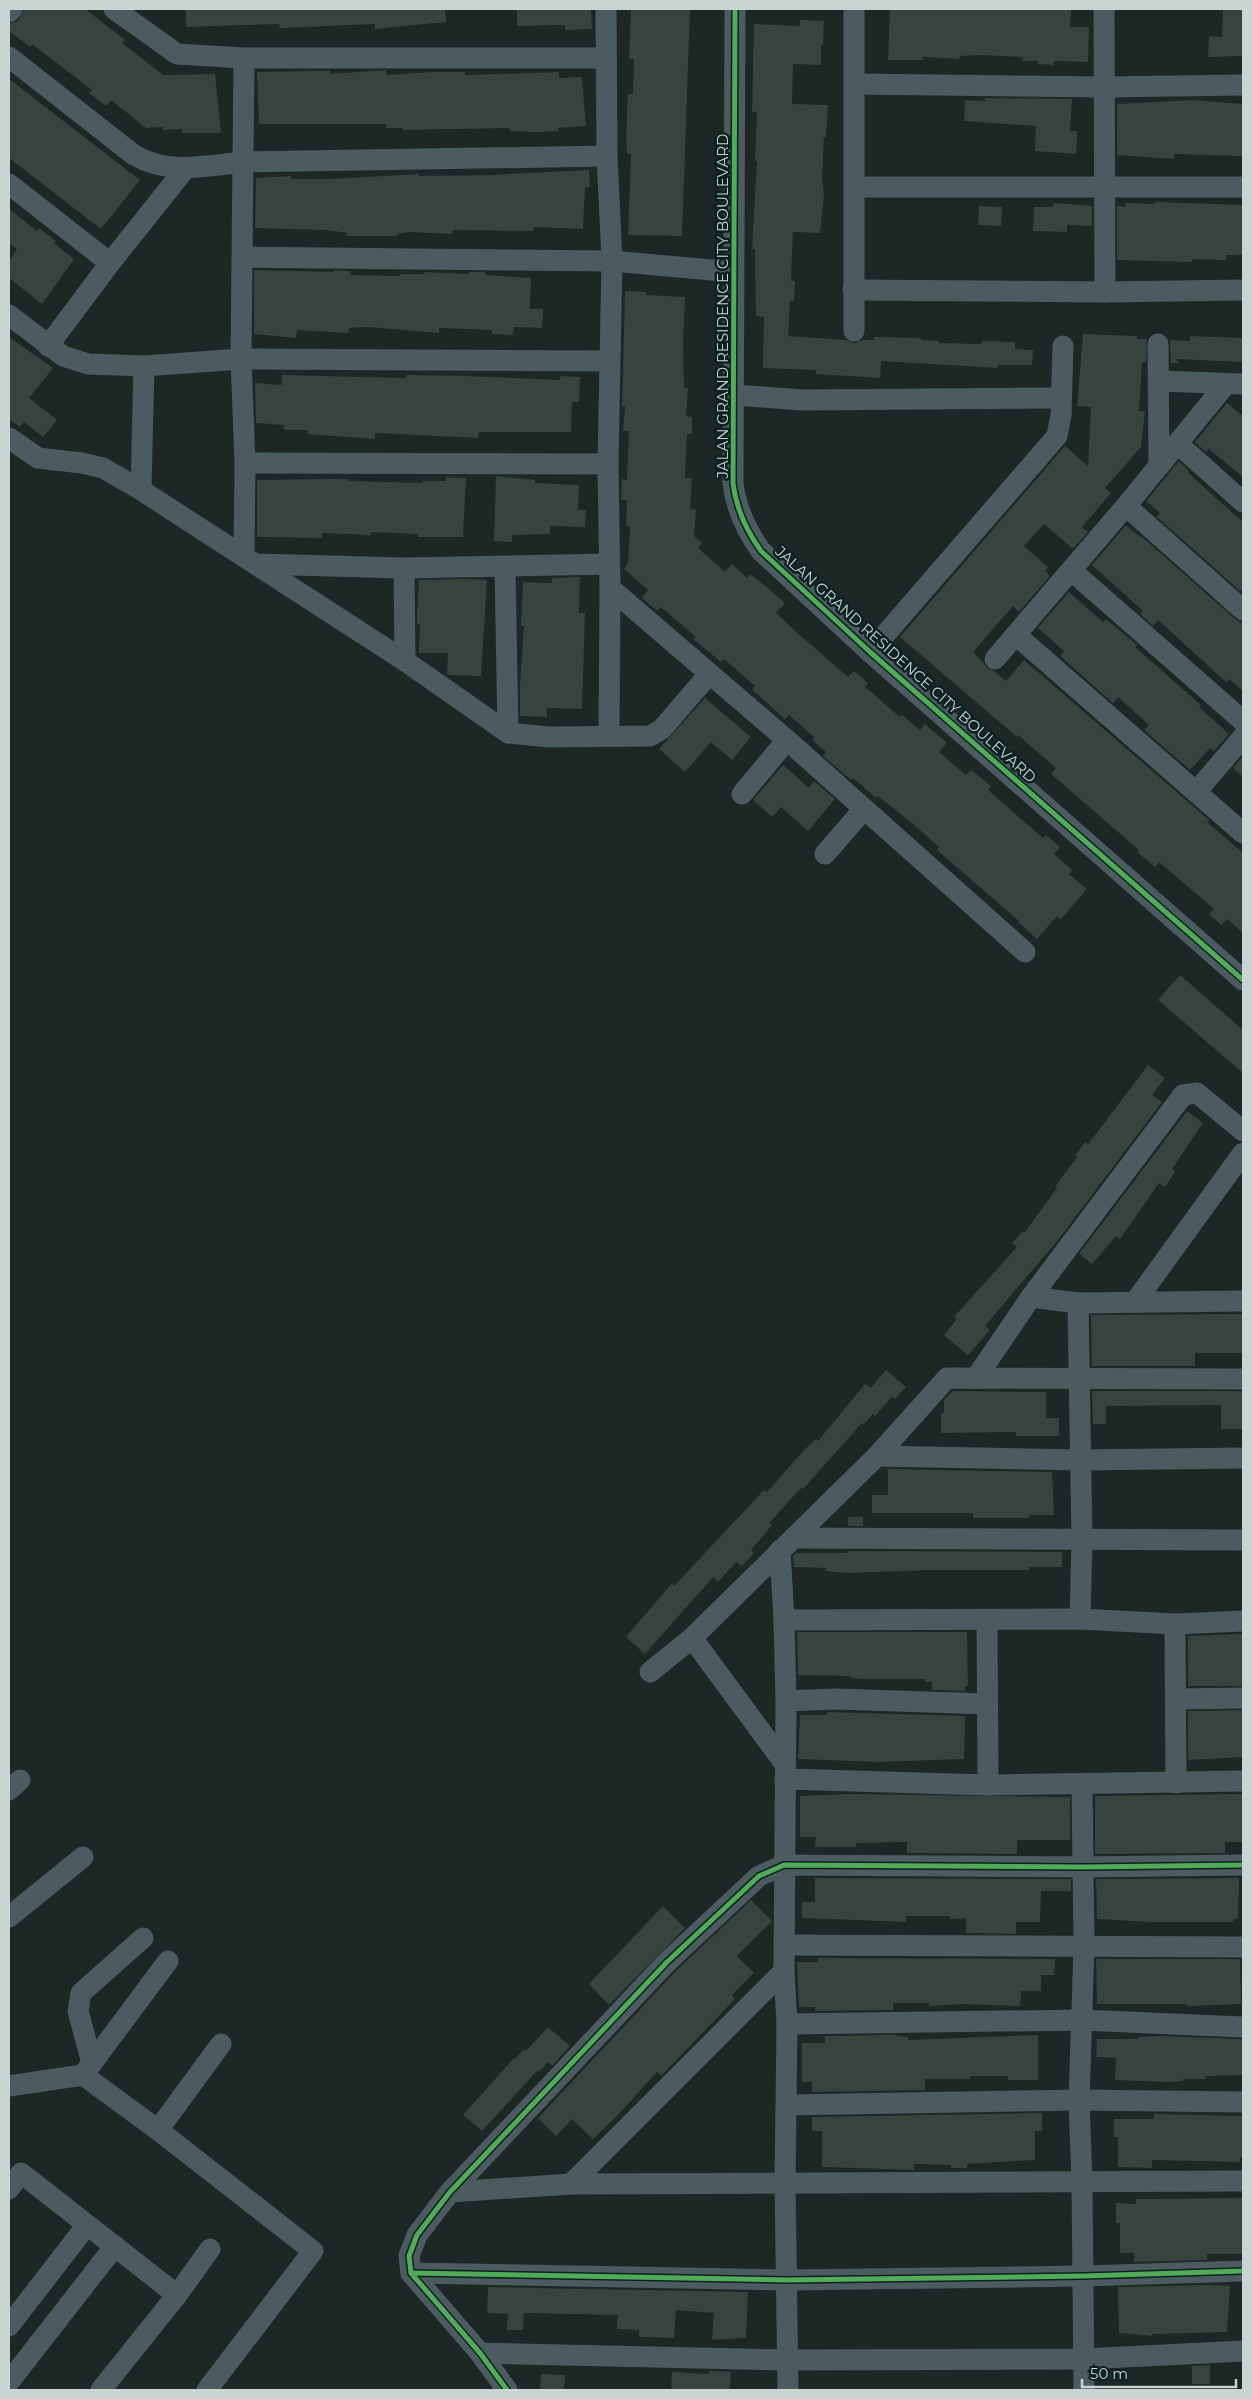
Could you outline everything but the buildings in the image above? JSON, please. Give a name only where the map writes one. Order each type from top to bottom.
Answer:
[{"type":"street","points":[[9,12],[12,9]]},
{"type":"street","points":[[114,9],[177,54],[244,58],[606,58]]},
{"type":"street","points":[[606,9],[607,156],[612,260],[608,464],[610,588],[609,736]]},
{"type":"street","name":"JALAN GRAND RESIDENCE CITY BOULEVARD","points":[[735,9],[733,483],[735,502],[750,536],[761,551],[870,652],[1243,980]]},
{"type":"street","points":[[854,9],[854,331]]},
{"type":"street","points":[[1104,9],[1103,187],[1105,292]]},
{"type":"street","points":[[9,58],[134,154],[152,164],[185,168],[243,162],[607,156]]},
{"type":"street","points":[[244,58],[241,359],[250,559]]},
{"type":"street","points":[[855,84],[1104,87],[1243,85]]},
{"type":"street","points":[[48,346],[185,168]]},
{"type":"street","points":[[9,184],[110,263]]},
{"type":"street","points":[[855,187],[1243,187]]},
{"type":"street","points":[[242,257],[612,260],[734,272]]},
{"type":"street","points":[[853,290],[1105,292],[1243,290]]},
{"type":"street","points":[[9,315],[63,356],[88,364],[144,366],[241,359],[609,361]]},
{"type":"street","points":[[1158,344],[1160,381],[1159,466]]},
{"type":"street","points":[[870,652],[1057,436],[1060,427],[1063,346]]},
{"type":"street","points":[[141,490],[144,366]]},
{"type":"street","points":[[1160,381],[1236,387]]},
{"type":"street","points":[[995,660],[1178,444],[1236,387]]},
{"type":"street","points":[[734,395],[803,400],[1061,398]]},
{"type":"street","points":[[9,438],[38,458],[82,463],[103,468],[141,490],[405,661],[508,733],[549,737],[644,736],[655,734],[668,722],[709,674]]},
{"type":"street","points":[[1178,444],[1243,502]]},
{"type":"street","points":[[245,463],[608,464]]},
{"type":"street","points":[[1126,506],[1243,610]]},
{"type":"street","points":[[250,559],[404,568],[505,568],[609,564]]},
{"type":"street","points":[[404,568],[405,661]]},
{"type":"street","points":[[505,568],[508,733]]},
{"type":"street","points":[[1072,571],[1243,721]]},
{"type":"street","points":[[610,588],[787,740],[1025,952]]},
{"type":"street","points":[[1016,635],[1243,833]]},
{"type":"street","points":[[1196,792],[1243,737]]},
{"type":"street","points":[[742,794],[787,740]]},
{"type":"street","points":[[825,854],[864,809]]},
{"type":"street","points":[[976,1378],[1031,1297],[1183,1095],[1197,1093],[1243,1131]]},
{"type":"street","points":[[1135,1302],[1243,1153]]},
{"type":"street","points":[[1031,1297],[1078,1303],[1243,1301]]},
{"type":"street","points":[[1078,1303],[1082,1540],[1080,1619]]},
{"type":"street","points":[[650,1672],[692,1638],[877,1456],[947,1378],[1243,1380]]},
{"type":"street","points":[[877,1456],[1080,1460],[1243,1458]]},
{"type":"street","points":[[787,1544],[1243,1540]]},
{"type":"street","points":[[787,1544],[784,1620],[786,1701],[784,1971],[787,2024],[785,2183],[788,2390]]},
{"type":"street","points":[[784,1620],[987,1621],[1080,1619],[1174,1624],[1243,1622]]},
{"type":"street","points":[[987,1621],[988,1785]]},
{"type":"street","points":[[1174,1624],[1176,1783]]},
{"type":"street","points":[[692,1638],[785,1772]]},
{"type":"street","points":[[1176,1699],[1243,1698]]},
{"type":"street","points":[[786,1701],[835,1699],[988,1704]]},
{"type":"street","points":[[785,1772],[988,1785],[1243,1781]]},
{"type":"street","points":[[1082,1785],[1084,1947],[1079,2100],[1084,2276],[1084,2390]]},
{"type":"street","points":[[9,1917],[83,1857]]},
{"type":"street","points":[[507,2390],[480,2353],[411,2273],[410,2256],[417,2235],[450,2192],[667,1962],[759,1876],[784,1865],[1083,1867],[1243,1865]]},
{"type":"street","points":[[143,1938],[81,1993],[78,2011],[87,2069],[158,2130],[313,2251],[207,2390]]},
{"type":"street","points":[[784,1945],[1243,1947]]},
{"type":"street","points":[[9,2086],[87,2069],[168,1961]]},
{"type":"street","points":[[571,2184],[784,1971]]},
{"type":"street","points":[[787,2024],[1081,2020],[1243,2027]]},
{"type":"street","points":[[158,2130],[221,2044]]},
{"type":"street","points":[[787,2104],[1079,2100],[1243,2102]]},
{"type":"street","points":[[9,2189],[21,2173],[177,2294]]},
{"type":"street","points":[[450,2192],[571,2184],[1243,2181]]},
{"type":"street","points":[[9,2326],[87,2224]]},
{"type":"street","points":[[9,2382],[115,2246]]},
{"type":"street","points":[[101,2390],[210,2249]]},
{"type":"street","points":[[411,2273],[787,2280],[1084,2276],[1243,2271]]},
{"type":"street","points":[[480,2353],[787,2360],[1084,2359],[1243,2351]]},
{"type":"cycle path","points":[[735,9],[733,483],[739,510],[746,527],[761,551],[870,652],[1243,980]]},
{"type":"cycle path","points":[[507,2390],[480,2353],[411,2273],[409,2256],[417,2235],[450,2192],[667,1962],[759,1876],[784,1865],[1083,1867],[1243,1865]]},
{"type":"cycle path","points":[[411,2273],[787,2280],[1084,2276],[1243,2271]]}]
